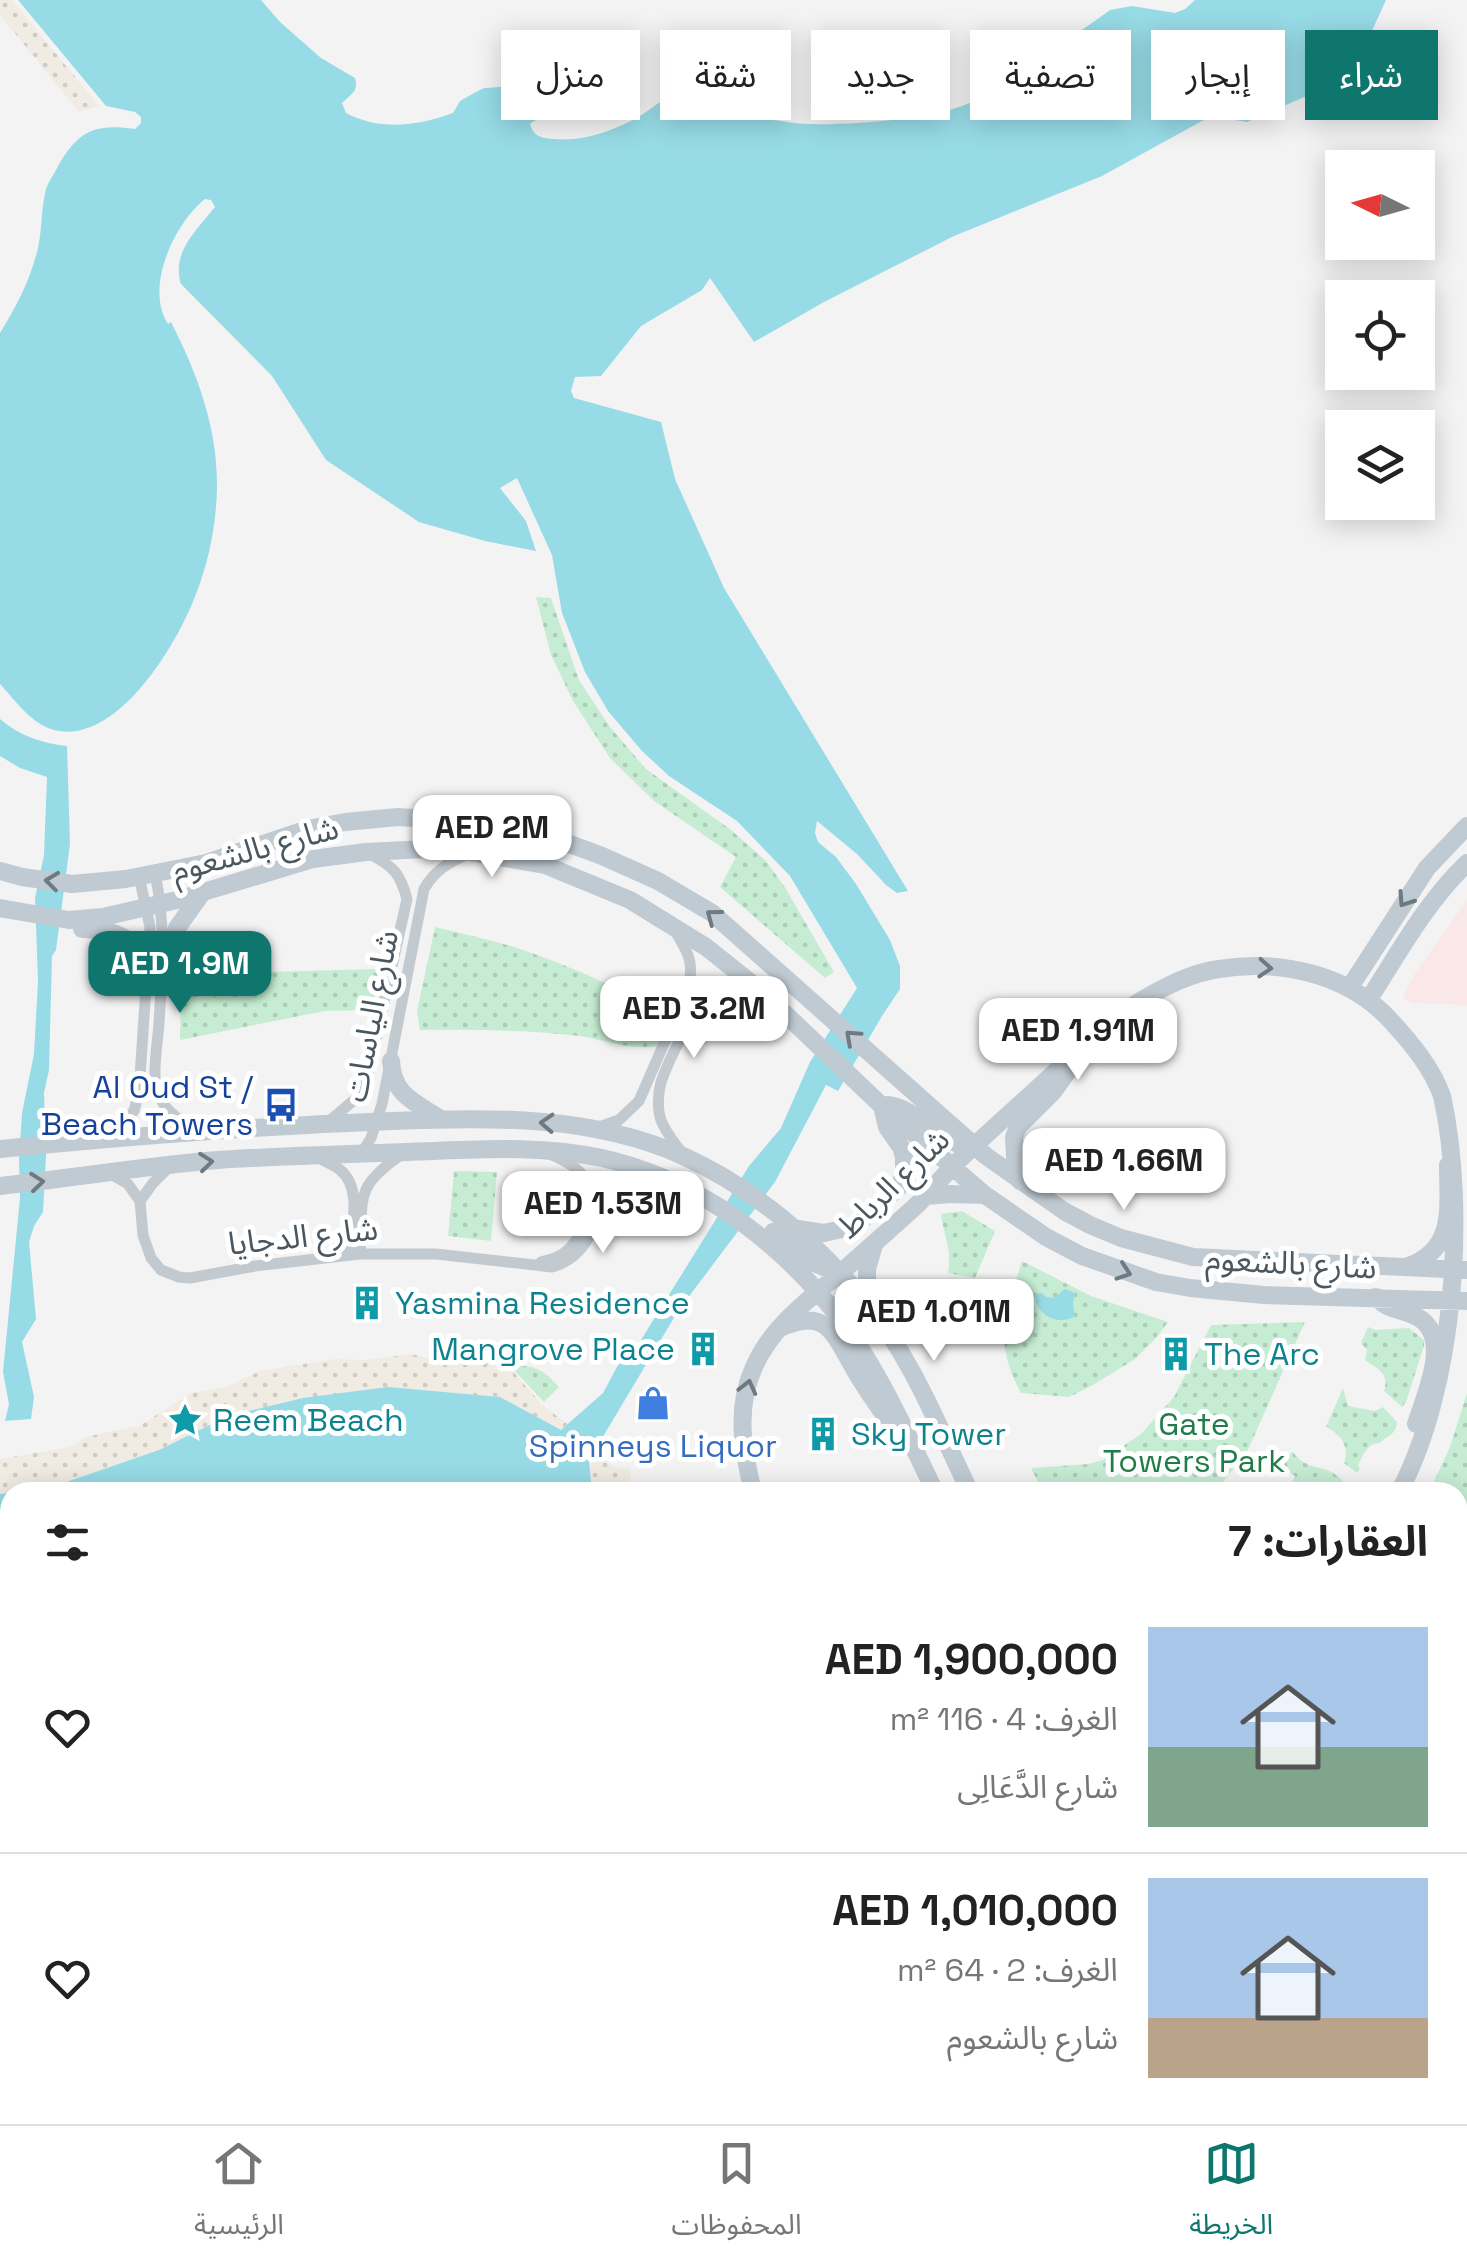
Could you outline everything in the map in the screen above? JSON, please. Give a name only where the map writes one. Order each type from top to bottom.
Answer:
[{"type":"main road","name":"شارع بالشعوم","points":[[1,872],[72,884],[103,882],[206,863],[308,829],[398,817],[478,822],[551,837],[658,881],[712,914],[975,1145],[1020,1181],[1090,1225],[1120,1238],[1192,1257],[1463,1270]]},
{"type":"main road","points":[[1350,987],[1427,868],[1467,826]]},
{"type":"main road","name":"شارع بالشعوم","points":[[0,908],[69,920],[104,917],[202,893],[295,864],[366,852],[436,848],[545,865],[630,900],[706,947],[760,990],[882,1106],[949,1156],[984,1195],[1082,1256],[1156,1282],[1190,1288],[1264,1295],[1463,1297]]},
{"type":"main road","points":[[1369,999],[1408,937],[1467,863]]},
{"type":"main road","points":[[163,960],[178,928],[202,893]]},
{"type":"main road","points":[[69,920],[80,929],[111,930],[127,940],[141,956],[148,975]]},
{"type":"main road","name":"شارع الرباط","points":[[751,1482],[742,1424],[754,1366],[790,1314],[814,1288],[840,1273],[926,1196],[949,1156],[975,1145],[1079,1049],[1140,1001],[1177,982],[1240,966],[1277,968],[1328,978],[1350,987],[1369,999],[1414,1045],[1441,1092],[1460,1187],[1463,1297],[1444,1376],[1404,1482]]},
{"type":"main road","points":[[1020,1181],[1014,1156],[1018,1127],[1064,1080],[1079,1049]]},
{"type":"main road","points":[[391,1061],[392,1075],[403,1095],[439,1118]]},
{"type":"main road","points":[[798,1229],[824,1233],[855,1226],[899,1186],[904,1175],[904,1156],[882,1106]]},
{"type":"main road","points":[[900,1220],[907,1199],[949,1156],[939,1113]]},
{"type":"main road","points":[[1401,1268],[1430,1255],[1446,1230],[1448,1115]]},
{"type":"main road","points":[[0,1149],[197,1130],[439,1118],[557,1122],[623,1135],[684,1156],[745,1190],[798,1229],[867,1303],[910,1368],[965,1482]]},
{"type":"main road","points":[[0,1186],[216,1160],[313,1155],[490,1148],[604,1158],[712,1201],[779,1252],[844,1324],[865,1356],[929,1482]]},
{"type":"main road","points":[[926,1196],[984,1195]]},
{"type":"main road","points":[[750,1227],[771,1231],[804,1257],[840,1273]]},
{"type":"main road","points":[[867,1303],[867,1269],[875,1241]]},
{"type":"main road","points":[[814,1244],[820,1266],[814,1288]]},
{"type":"main road","points":[[1376,1297],[1388,1308],[1420,1318],[1433,1333],[1436,1345],[1408,1450],[1408,1474]]},
{"type":"main road","points":[[778,1330],[798,1321],[812,1321],[834,1333],[897,1434],[914,1449]]},
{"type":"street","name":"شارع الياسات","points":[[327,1123],[360,1094],[368,1078],[408,899],[401,878],[390,865],[366,852]]},
{"type":"street","name":"شارع الياسات","points":[[362,1153],[378,1121],[424,890],[446,864],[473,852]]},
{"type":"street","points":[[147,875],[163,960],[156,1085],[164,1105],[176,1118],[197,1130]]},
{"type":"street","points":[[104,1139],[126,1120],[138,1102],[154,906]]},
{"type":"street","points":[[594,1128],[619,1120],[641,1097],[689,986],[689,956],[672,925]]},
{"type":"street","points":[[684,1156],[661,1121],[660,1083],[690,1020],[706,998],[720,990],[760,990]]},
{"type":"street","points":[[641,1097],[658,1101]]},
{"type":"street","points":[[527,1265],[551,1260],[569,1249],[591,1199],[582,1174],[542,1150]]},
{"type":"street","points":[[354,1254],[367,1184],[406,1152]]},
{"type":"street","points":[[313,1155],[338,1168],[350,1184],[354,1254]]},
{"type":"street","points":[[108,1173],[128,1184],[140,1201],[170,1166]]},
{"type":"street","name":"شارع الدجايا","points":[[140,1201],[150,1258],[161,1270],[179,1278],[354,1254],[436,1254],[552,1267],[572,1259],[587,1242],[619,1187],[632,1180],[661,1178]]},
{"type":"shaded area","points":[[1467,900],[1467,1005],[1413,1003],[1403,998],[1414,975]]},
{"type":"green space","points":[[536,597],[551,598],[579,680],[610,727],[646,769],[731,830],[766,861],[834,972],[825,978],[720,887],[736,857],[654,801],[610,758],[573,701],[551,655]]},
{"type":"green space","points":[[435,927],[525,951],[617,989],[653,1012],[661,1023],[658,1046],[629,1046],[540,1032],[420,1030],[417,1011]]},
{"type":"green space","points":[[379,969],[371,1010],[324,1011],[180,1040],[181,993],[263,972]]},
{"type":"green space","points":[[454,1171],[497,1172],[491,1241],[448,1236]]},
{"type":"green space","points":[[962,1211],[995,1231],[975,1278],[948,1273],[941,1214]]},
{"type":"green space","points":[[1022,1261],[1091,1296],[1168,1322],[1135,1359],[1069,1397],[1021,1393],[1004,1342],[1007,1312]]},
{"type":"green space","name":"Gate Towers Park","points":[[1305,1322],[1247,1452],[1223,1482],[1038,1482],[1031,1468],[1103,1460],[1141,1434],[1174,1397],[1211,1325]]},
{"type":"green space","points":[[1368,1327],[1409,1328],[1424,1340],[1402,1407],[1384,1391],[1382,1372],[1365,1360],[1367,1350],[1361,1343]]},
{"type":"green space","points":[[533,1367],[559,1387],[544,1402],[514,1370]]},
{"type":"green space","points":[[1343,1388],[1348,1406],[1375,1411],[1383,1407],[1397,1422],[1392,1434],[1366,1450],[1357,1473],[1344,1463],[1343,1442],[1326,1427]]},
{"type":"green space","points":[[1467,1393],[1467,1482],[1434,1482],[1450,1447]]},
{"type":"green space","points":[[1293,1452],[1343,1482],[1292,1482],[1295,1476],[1283,1468]]},
{"type":"sand","points":[[0,0],[12,0],[99,106],[79,112],[0,15]]},
{"type":"sand","name":"Reem Beach","points":[[411,1354],[438,1361],[474,1359],[510,1368],[543,1406],[568,1424],[560,1430],[500,1397],[388,1387],[228,1416],[159,1450],[65,1482],[0,1482],[0,1459],[70,1447],[86,1437],[141,1425],[191,1393],[227,1387],[260,1371],[335,1359]]},
{"type":"sand","points":[[601,1448],[606,1462],[631,1467],[630,1482],[591,1482],[590,1466]]},
{"type":"water","points":[[18,0],[261,0],[321,58],[355,78],[355,90],[342,103],[346,113],[359,119],[386,124],[426,121],[453,113],[460,101],[484,88],[501,86],[501,120],[537,120],[530,124],[538,136],[565,139],[587,137],[640,120],[640,116],[660,103],[660,120],[819,124],[950,120],[950,110],[970,102],[970,120],[1131,120],[1131,30],[1081,30],[1110,10],[1132,6],[1175,13],[1195,0],[1386,0],[1372,30],[1305,30],[1305,97],[1285,105],[1285,30],[1151,30],[1151,120],[1204,120],[1102,176],[954,236],[754,342],[710,278],[702,290],[641,326],[601,376],[575,377],[571,391],[574,398],[661,422],[675,479],[724,588],[908,891],[897,893],[886,885],[857,854],[817,821],[818,842],[836,857],[856,884],[890,940],[900,966],[900,989],[838,1091],[826,1085],[775,1182],[678,1311],[589,1460],[591,1482],[66,1482],[159,1450],[228,1416],[303,1398],[388,1387],[500,1397],[561,1430],[603,1393],[624,1354],[631,1356],[749,1166],[781,1128],[810,1062],[857,988],[790,876],[737,821],[669,776],[608,711],[585,672],[562,613],[552,555],[517,478],[500,488],[526,521],[536,551],[419,522],[326,460],[272,376],[181,284],[183,252],[215,207],[211,200],[205,199],[183,223],[166,257],[159,292],[161,309],[168,324],[171,322],[198,382],[210,424],[216,467],[211,543],[187,615],[141,688],[98,724],[75,731],[43,726],[0,684],[0,333],[31,271],[46,190],[65,154],[89,132],[109,127],[135,129],[141,117],[106,106]]},
{"type":"water","points":[[0,719],[31,738],[67,746],[70,844],[52,956],[49,1070],[44,1093],[43,1212],[29,1242],[36,1319],[22,1342],[34,1397],[31,1419],[5,1421],[9,1404],[3,1372],[20,1198],[22,1113],[34,1054],[38,981],[35,898],[44,855],[47,777],[0,756]]},
{"type":"water","points":[[1065,1289],[1075,1293],[1075,1316],[1062,1320],[1043,1313],[1035,1294],[1054,1298]]},
{"type":"place","name":"Al Oud St / Beach Towers","points":[[281,1105]]},
{"type":"place","name":"Yasmina Residence","points":[[367,1303]]},
{"type":"place","name":"Mangrove Place","points":[[703,1349]]},
{"type":"place","name":"The Arc","points":[[1176,1354]]},
{"type":"place","name":"Spinneys Liquor","points":[[653,1403]]},
{"type":"place","name":"Reem Beach","points":[[185,1420]]},
{"type":"place","name":"Sky Tower","points":[[823,1434]]}]
